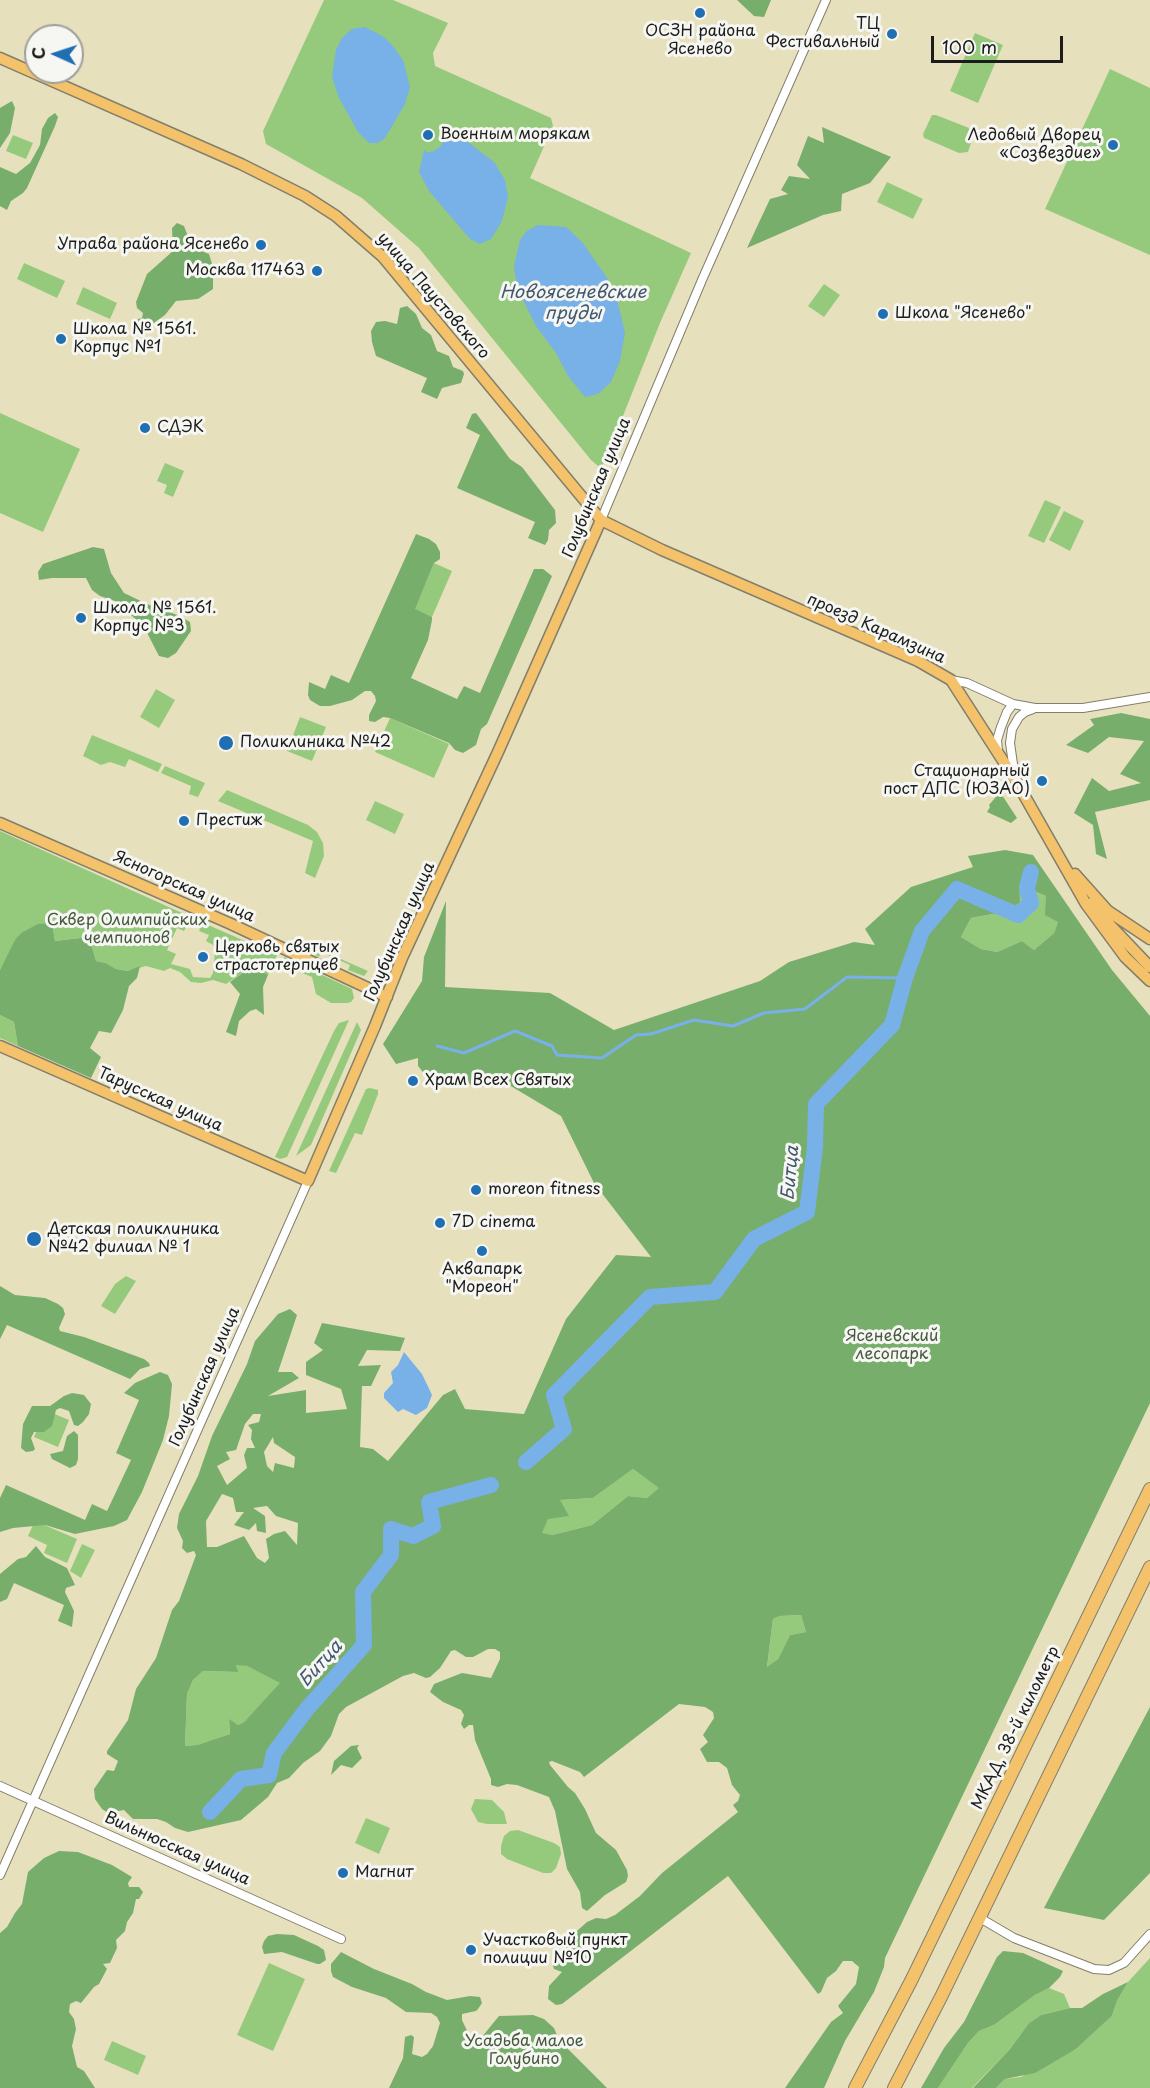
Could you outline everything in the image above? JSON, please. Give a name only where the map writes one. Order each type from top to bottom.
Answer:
[{"type":"highway","name":"МКАД, 38-й километр","points":[[855,2088],[911,1981],[1150,1489]]},
{"type":"highway","points":[[894,2088],[980,1918],[1150,1567]]},
{"type":"main road","name":"улица Паустовского","points":[[0,58],[241,164],[304,196],[343,222],[383,257],[601,520]]},
{"type":"main road","name":"проезд Карамзина","points":[[601,520],[662,550],[918,661],[951,680]]},
{"type":"main road","name":"Голубинская улица","points":[[308,1182],[402,958],[498,752],[601,520]]},
{"type":"main road","points":[[951,680],[1016,782],[1086,904],[1138,973],[1150,983]]},
{"type":"main road","name":"Ясногорская улица","points":[[0,822],[387,997]]},
{"type":"main road","points":[[1061,858],[1108,911],[1150,939]]},
{"type":"main road","points":[[1061,858],[1110,925],[1150,967]]},
{"type":"main road","name":"Тарусская улица","points":[[0,1046],[308,1182]]},
{"type":"street","name":"Голубинская улица","points":[[601,520],[698,291],[826,0]]},
{"type":"street","name":"проезд Карамзина","points":[[951,680],[967,684],[1013,704],[1035,708],[1083,708],[1150,697]]},
{"type":"street","points":[[998,753],[997,740],[1007,712],[1013,704]]},
{"type":"street","points":[[1016,782],[1011,754],[1012,729],[1018,717],[1035,708]]},
{"type":"street","name":"Голубинская улица","points":[[0,1875],[308,1182]]},
{"type":"street","name":"Вильнюсская улица","points":[[0,1786],[341,1939]]},
{"type":"street","points":[[980,1918],[1014,1938],[1094,1969],[1109,1970],[1124,1963],[1150,1934]]},
{"type":"green space","points":[[324,0],[393,0],[448,23],[433,53],[435,66],[551,118],[553,126],[530,178],[691,253],[601,467],[591,460],[419,248],[362,198],[266,144],[263,131]]},
{"type":"green space","points":[[737,0],[771,0],[764,17],[754,16]]},
{"type":"green space","points":[[975,33],[1003,45],[978,103],[950,91]]},
{"type":"green space","name":"Ледовый Дворец «Созвездие»","points":[[1110,69],[1150,88],[1150,255],[1045,209]]},
{"type":"green space","points":[[12,101],[15,108],[10,133],[0,148],[0,108]]},
{"type":"green space","points":[[55,113],[58,117],[55,126],[27,188],[11,201],[7,210],[0,206],[0,167],[16,174],[30,163],[40,145],[42,129],[48,118]]},
{"type":"green space","points":[[932,115],[969,128],[973,137],[968,152],[959,153],[924,138],[923,134]]},
{"type":"green space","points":[[822,127],[891,157],[870,183],[842,194],[841,211],[823,215],[747,248],[770,199],[788,194],[781,190],[789,176],[810,179],[797,165],[808,136],[824,143]]},
{"type":"green space","points":[[13,135],[33,143],[26,159],[6,151]]},
{"type":"green space","points":[[887,182],[923,199],[913,219],[877,202]]},
{"type":"green space","points":[[177,223],[184,226],[192,247],[209,254],[213,267],[213,289],[198,299],[176,301],[165,315],[147,328],[139,327],[136,322],[142,318],[143,313],[137,308],[136,302],[147,274],[173,251],[172,228]]},
{"type":"green space","points":[[24,263],[65,281],[57,298],[17,279]]},
{"type":"green space","points":[[824,284],[840,295],[824,317],[808,306]]},
{"type":"green space","points":[[83,287],[117,303],[110,319],[76,304]]},
{"type":"green space","points":[[407,306],[416,314],[422,328],[431,335],[437,351],[449,356],[453,367],[463,371],[464,374],[461,383],[442,388],[437,399],[421,392],[427,378],[376,356],[371,331],[376,322],[385,321],[397,324],[400,308]]},
{"type":"green space","points":[[0,413],[80,449],[43,532],[0,513]]},
{"type":"green space","points":[[476,413],[510,459],[522,467],[555,510],[556,523],[549,530],[545,545],[528,538],[535,522],[457,488],[480,435],[466,428],[472,414]]},
{"type":"green space","points":[[165,463],[184,471],[173,497],[164,493],[167,485],[157,481]]},
{"type":"green space","points":[[1045,500],[1061,507],[1044,543],[1028,536]]},
{"type":"green space","points":[[1064,511],[1084,521],[1070,551],[1049,540]]},
{"type":"green space","points":[[416,534],[436,544],[440,552],[440,559],[434,563],[415,609],[432,617],[432,620],[428,640],[411,678],[457,699],[464,686],[480,693],[534,569],[543,569],[552,576],[487,724],[481,729],[476,745],[463,753],[455,750],[449,743],[390,718],[383,717],[375,722],[369,721],[369,715],[376,701],[371,691],[365,691],[352,700],[330,706],[320,706],[310,700],[308,695],[309,682],[325,689],[331,675],[349,683]]},
{"type":"green space","points":[[93,547],[104,549],[111,573],[124,593],[190,622],[191,631],[176,653],[168,658],[159,656],[143,625],[127,612],[121,603],[100,596],[92,590],[86,578],[39,580],[38,572],[43,564]]},
{"type":"green space","points":[[434,563],[452,571],[432,617],[414,610]]},
{"type":"green space","points":[[156,689],[175,700],[159,728],[140,717]]},
{"type":"green space","points":[[1121,713],[1150,719],[1150,800],[1095,812],[1107,859],[1096,854],[1093,825],[1074,813],[1092,778],[1109,791],[1141,783],[1120,774],[1144,741],[1109,737],[1088,753],[1066,745],[1094,725],[1090,719]]},
{"type":"green space","points":[[300,717],[326,727],[312,761],[287,751]]},
{"type":"green space","points":[[390,718],[449,744],[434,778],[375,752]]},
{"type":"green space","points":[[92,735],[162,764],[158,772],[129,759],[125,767],[110,762],[101,765],[83,756]]},
{"type":"green space","points":[[165,766],[205,783],[198,797],[189,794],[191,786],[161,773]]},
{"type":"green space","points":[[227,790],[308,825],[317,832],[323,843],[324,856],[315,878],[305,873],[313,841],[218,801]]},
{"type":"green space","points":[[1000,792],[1017,818],[1011,823],[987,812],[989,805]]},
{"type":"green space","points":[[375,801],[404,814],[395,834],[366,820]]},
{"type":"green space","name":"Сквер Олимпийских чемпионов","points":[[0,831],[191,917],[184,931],[177,928],[167,950],[176,954],[171,964],[190,969],[193,977],[210,978],[213,973],[215,952],[213,945],[206,941],[209,935],[199,931],[200,929],[196,927],[199,921],[277,955],[268,975],[248,969],[226,984],[213,980],[201,983],[191,982],[180,972],[170,968],[164,971],[146,966],[128,971],[116,969],[106,963],[96,961],[89,937],[55,941],[52,923],[21,933],[0,970]]},
{"type":"green space","name":"Ясеневский лесопарк","points":[[1005,850],[1033,855],[1112,970],[1150,1016],[1150,1403],[885,1958],[884,1967],[874,1992],[845,2041],[824,2088],[785,2088],[831,2022],[843,2013],[838,2006],[856,1984],[859,1967],[852,1961],[843,1961],[827,1978],[818,1994],[728,1876],[562,2004],[556,2005],[548,1999],[549,1986],[562,1972],[554,1969],[554,1960],[569,1938],[587,1922],[615,1915],[640,1896],[662,1873],[738,1812],[733,1805],[738,1801],[740,1795],[732,1785],[727,1768],[719,1762],[707,1762],[700,1749],[708,1742],[703,1735],[714,1718],[713,1712],[705,1707],[679,1704],[584,1777],[580,1772],[552,1761],[549,1762],[575,1793],[596,1833],[616,1850],[627,1870],[626,1882],[605,1895],[587,1911],[582,1908],[580,1892],[567,1869],[555,1811],[549,1797],[517,1785],[507,1784],[498,1787],[491,1785],[491,1779],[475,1740],[473,1725],[464,1729],[461,1724],[464,1715],[461,1710],[443,1702],[430,1692],[434,1684],[462,1673],[491,1678],[500,1659],[500,1652],[495,1649],[488,1649],[473,1657],[466,1657],[455,1650],[451,1651],[440,1668],[430,1677],[426,1678],[414,1673],[403,1676],[346,1707],[339,1714],[331,1736],[320,1751],[303,1763],[289,1778],[277,1783],[268,1797],[241,1820],[188,1832],[157,1819],[133,1819],[124,1810],[108,1813],[102,1809],[95,1799],[94,1789],[107,1770],[114,1771],[118,1761],[107,1754],[107,1751],[128,1720],[136,1689],[156,1658],[172,1610],[179,1601],[196,1555],[194,1551],[187,1553],[182,1548],[183,1541],[177,1528],[179,1514],[198,1476],[212,1436],[247,1364],[255,1341],[278,1314],[290,1309],[297,1315],[278,1372],[292,1372],[299,1378],[268,1396],[306,1390],[306,1413],[347,1409],[341,1389],[306,1375],[306,1362],[323,1350],[314,1343],[322,1323],[405,1338],[400,1351],[367,1350],[358,1366],[381,1365],[371,1386],[362,1386],[360,1447],[373,1449],[388,1461],[443,1395],[455,1389],[465,1409],[524,1414],[566,1319],[616,1255],[651,1257],[594,1183],[561,1116],[504,1082],[483,1087],[426,1076],[418,1066],[418,1058],[396,1064],[383,1044],[422,981],[424,957],[446,901],[445,987],[550,993],[614,1030],[760,981],[789,962],[854,942],[875,945],[865,929],[911,887],[973,867],[968,856]],"holes":[[[1019,885],[1046,896],[1045,915],[1058,922],[1054,933],[1034,950],[1022,941],[997,952],[981,949],[961,937],[971,918],[1009,911],[1020,902]],[[253,1414],[261,1414],[259,1422],[248,1425],[252,1430],[251,1439],[255,1448],[247,1448],[244,1455],[247,1468],[227,1485],[217,1466],[230,1459],[226,1452],[236,1450],[245,1424]],[[273,1437],[274,1443],[295,1457],[294,1468],[275,1463],[273,1472],[267,1466],[264,1452]],[[633,1469],[659,1488],[647,1498],[628,1496],[592,1525],[552,1535],[542,1533],[548,1519],[569,1516],[560,1500],[593,1498]],[[222,1494],[233,1498],[236,1512],[244,1512],[234,1525],[249,1530],[256,1523],[257,1531],[266,1533],[265,1516],[253,1508],[267,1506],[276,1516],[298,1523],[297,1545],[285,1531],[266,1539],[269,1558],[265,1563],[257,1558],[244,1536],[217,1547],[207,1547],[206,1521]],[[801,1615],[806,1632],[790,1635],[778,1659],[767,1667],[773,1619],[780,1616]],[[236,1665],[247,1666],[280,1683],[244,1722],[238,1725],[229,1719],[230,1734],[197,1745],[185,1746],[187,1694],[193,1680],[203,1671],[238,1672]]]},
{"type":"green space","points":[[1018,885],[1046,896],[1058,922],[1054,933],[1034,950],[1022,941],[997,952],[981,949],[961,937],[971,918],[1009,911]]},
{"type":"green space","points":[[52,923],[55,941],[89,937],[96,961],[128,971],[140,966],[137,978],[129,986],[123,1010],[111,1033],[99,1031],[90,1048],[101,1057],[91,1078],[18,1046],[14,1022],[0,1015],[0,970],[15,940],[21,933],[38,924]]},
{"type":"green space","points":[[293,938],[368,971],[364,976],[348,970],[350,965],[321,952],[319,957],[296,946]]},
{"type":"green space","points":[[284,957],[352,989],[354,998],[347,1003],[331,1003],[316,994],[312,977],[283,965]]},
{"type":"green space","points":[[256,968],[268,975],[263,987],[264,1015],[256,1009],[250,1011],[239,1021],[236,1036],[226,1032],[240,994],[230,982],[248,969]]},
{"type":"green space","points":[[0,1015],[14,1022],[18,1046],[0,1038]]},
{"type":"green space","points":[[349,1020],[287,1157],[280,1159],[275,1157],[334,1031],[339,1023]]},
{"type":"green space","points":[[357,1022],[361,1030],[311,1145],[296,1156]]},
{"type":"green space","points":[[366,1089],[378,1090],[378,1094],[362,1135],[355,1133],[336,1173],[329,1171]]},
{"type":"green space","points":[[126,1276],[136,1281],[115,1314],[101,1306],[115,1284]]},
{"type":"green space","points":[[0,1286],[15,1295],[45,1298],[58,1304],[63,1308],[65,1314],[59,1328],[60,1331],[84,1337],[144,1359],[150,1366],[140,1369],[130,1379],[7,1325],[0,1339]]},
{"type":"green space","points":[[160,1372],[168,1375],[172,1384],[169,1416],[163,1440],[142,1492],[127,1520],[114,1526],[75,1534],[45,1525],[13,1528],[0,1532],[0,1498],[6,1485],[85,1520],[92,1504],[107,1511],[131,1460],[116,1453],[139,1400],[124,1393],[135,1383]]},
{"type":"green space","points":[[72,1393],[84,1395],[91,1404],[89,1414],[83,1422],[78,1426],[74,1425],[69,1411],[60,1408],[56,1410],[52,1426],[44,1432],[34,1432],[31,1438],[35,1449],[26,1452],[21,1448],[23,1424],[32,1406],[50,1406]]},
{"type":"green space","points":[[45,1410],[69,1420],[58,1447],[34,1437]]},
{"type":"green space","points":[[74,1431],[78,1435],[78,1459],[76,1465],[70,1468],[52,1459],[50,1454],[63,1451],[67,1436]]},
{"type":"green space","points":[[633,1469],[660,1488],[647,1498],[628,1496],[592,1525],[552,1535],[541,1534],[560,1500],[593,1498]]},
{"type":"green space","points":[[35,1521],[77,1539],[67,1563],[44,1553],[47,1545],[28,1536]]},
{"type":"green space","points":[[82,1544],[95,1550],[81,1578],[70,1571]]},
{"type":"green space","points":[[36,1546],[45,1557],[67,1568],[75,1585],[66,1588],[65,1592],[74,1611],[72,1627],[58,1621],[64,1605],[14,1583],[7,1599],[0,1602],[0,1574],[18,1559],[26,1557]]},
{"type":"green space","points":[[801,1615],[806,1632],[790,1635],[778,1659],[767,1668],[773,1619],[780,1616]]},
{"type":"green space","points":[[236,1664],[247,1666],[281,1683],[244,1722],[238,1725],[229,1720],[230,1734],[197,1745],[185,1746],[187,1694],[193,1680],[203,1671],[237,1672]]},
{"type":"green space","points":[[1150,1707],[1150,1873],[1104,1920],[1044,1908]]},
{"type":"green space","points":[[359,1745],[357,1748],[362,1758],[352,1768],[341,1765],[331,1775],[334,1761],[351,1746]]},
{"type":"green space","points":[[475,1799],[492,1800],[504,1812],[507,1824],[478,1822],[471,1809]]},
{"type":"green space","points":[[366,1818],[390,1828],[379,1854],[355,1843]]},
{"type":"green space","points":[[518,1830],[560,1847],[561,1854],[556,1868],[551,1873],[543,1873],[507,1859],[501,1854],[504,1836],[510,1831]]},
{"type":"green space","points":[[59,1851],[78,1852],[112,1865],[132,1877],[128,1883],[129,1887],[139,1887],[143,1892],[139,1899],[136,1899],[125,1931],[116,1940],[117,1948],[110,1963],[103,1964],[107,1969],[99,1984],[81,2003],[76,2001],[70,2004],[69,2012],[74,2019],[76,2029],[72,2046],[77,2067],[84,2071],[95,2088],[0,2088],[0,1933],[7,1927],[22,1904],[28,1872],[44,1858]]},
{"type":"green space","points":[[294,1935],[318,1946],[324,1950],[326,1960],[317,1964],[282,1952],[264,1954],[262,1947],[264,1941],[268,1936]]},
{"type":"green space","points":[[1003,1951],[1023,1953],[1063,1971],[1049,1988],[1035,1995],[994,2025],[979,2031],[968,2043],[938,2088],[921,2088],[944,2048],[964,2022],[997,1957]]},
{"type":"green space","name":"Усадьба малое Голубино","points":[[341,1952],[374,1969],[447,2000],[470,1996],[480,1997],[482,2003],[476,2011],[462,2014],[462,2020],[472,2041],[481,2038],[499,2016],[533,2015],[544,2019],[554,2028],[559,2040],[607,2088],[389,2088],[403,2058],[405,2037],[411,2035],[414,2037],[412,2054],[422,2057],[433,2046],[440,2023],[431,2013],[406,2012],[386,1998],[352,1987],[333,1977],[331,1964]]},
{"type":"green space","points":[[1150,1958],[1150,2088],[996,2088],[1005,2079],[1021,2077],[1076,2049],[1112,2016],[1117,2001],[1128,1982]]},
{"type":"green space","points":[[269,1963],[305,1979],[273,2051],[237,2035]]},
{"type":"green space","points":[[1128,1982],[1117,2001],[1112,2016],[1076,2049],[1035,2073],[1005,2079],[996,2088],[973,2088],[1010,2049],[1029,2023],[1041,2015],[1070,2008],[1082,2008],[1103,1994]]},
{"type":"green space","points":[[1049,1988],[1064,1994],[1070,2008],[1041,2015],[1029,2023],[1010,2049],[972,2088],[938,2088],[968,2043],[979,2031],[994,2025],[1035,1995]]},
{"type":"green space","points":[[112,2041],[146,2056],[138,2075],[104,2060]]},
{"type":"water","points":[[365,27],[384,37],[392,45],[403,60],[410,87],[405,104],[385,138],[378,143],[369,143],[358,132],[339,98],[332,77],[336,50],[342,38],[352,29]]},
{"type":"water","name":"Новоясеневские пруды","points":[[444,130],[457,134],[494,162],[505,180],[508,197],[502,221],[491,239],[480,244],[470,239],[429,191],[419,172],[424,151],[426,149],[426,152],[432,152],[440,147],[444,141]]},
{"type":"water","name":"Новоясеневские пруды","points":[[538,225],[566,227],[582,242],[610,282],[616,295],[625,333],[620,361],[611,382],[598,394],[585,397],[568,376],[556,353],[536,326],[517,288],[514,266],[520,240],[527,231]]},
{"type":"water","points":[[404,1352],[422,1374],[432,1395],[427,1408],[416,1415],[403,1409],[398,1412],[384,1398],[384,1393],[393,1383],[391,1372],[398,1365]]},
{"type":"waterway","name":"Битца","points":[[526,1462],[564,1429],[554,1395],[650,1297],[715,1292],[754,1239],[807,1212],[815,1147],[816,1104],[892,1025],[905,978],[922,931],[957,889],[1018,915],[1031,903],[1027,888],[1031,872]]},
{"type":"waterway","points":[[437,1046],[464,1053],[515,1031],[552,1046],[557,1055],[602,1058],[636,1035],[651,1034],[694,1020],[733,1026],[764,1013],[805,1009],[847,977],[905,978]]},
{"type":"waterway","name":"Битца","points":[[210,1812],[241,1779],[269,1775],[274,1753],[306,1710],[364,1645],[363,1592],[391,1555],[391,1529],[413,1536],[433,1526],[429,1502],[491,1485]]},
{"type":"place","name":"ОСЗН района Ясенево","points":[[700,13]]},
{"type":"place","name":"ТЦ Фестивальный","points":[[892,34]]},
{"type":"place","name":"Военным морякам","points":[[428,135]]},
{"type":"place","name":"Ледовый Дворец «Созвездие»","points":[[1113,145]]},
{"type":"place","name":"Управа района Ясенево","points":[[261,245]]},
{"type":"place","name":"Москва 117463","points":[[317,271]]},
{"type":"place","name":"Школа \"Ясенево\"","points":[[883,314]]},
{"type":"place","name":"Школа № 1561. Корпус №1","points":[[61,339]]},
{"type":"place","name":"СДЭК","points":[[145,428]]},
{"type":"place","name":"Школа № 1561. Корпус №3","points":[[81,618]]},
{"type":"place","name":"Поликлиника №42","points":[[226,743]]},
{"type":"place","name":"Стационарный пост ДПС (ЮЗАО)","points":[[1042,781]]},
{"type":"place","name":"Престиж","points":[[184,821]]},
{"type":"place","name":"Церковь святых страстотерпцев","points":[[203,957]]},
{"type":"place","name":"Храм Всех Святых","points":[[413,1081]]},
{"type":"place","name":"moreon fitness","points":[[476,1190]]},
{"type":"place","name":"7D cinema","points":[[440,1223]]},
{"type":"place","name":"Детская поликлиника №42 филиал № 1","points":[[34,1239]]},
{"type":"place","name":"Аквапарк \"Мореон\"","points":[[482,1251]]},
{"type":"place","name":"Магнит","points":[[343,1873]]},
{"type":"place","name":"Участковый пункт полиции №10","points":[[471,1950]]}]
